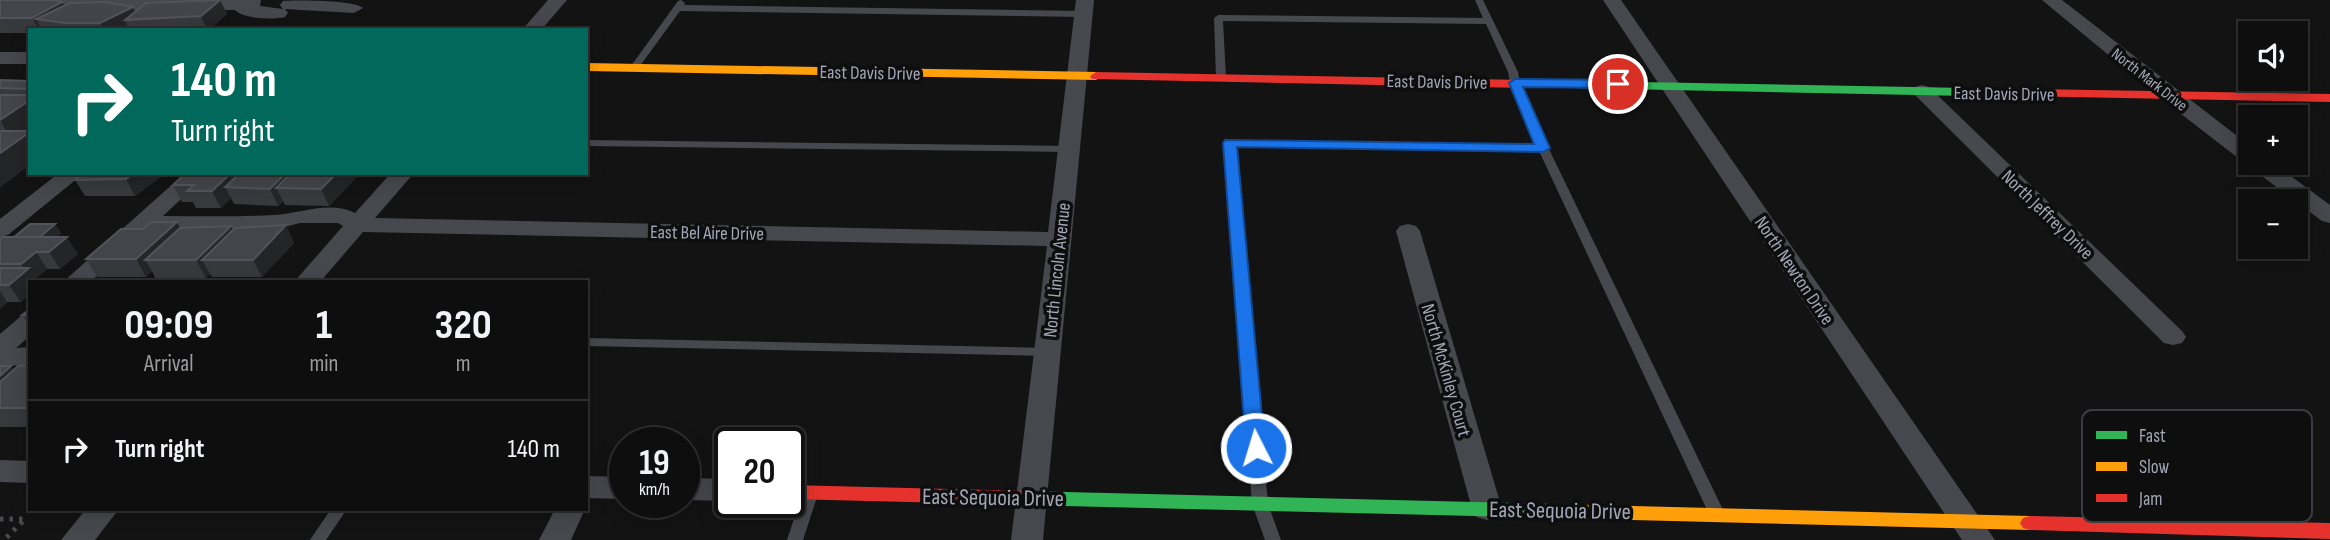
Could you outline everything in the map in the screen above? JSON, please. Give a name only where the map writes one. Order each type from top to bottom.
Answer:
[{"type":"street","points":[[65,0],[108,7],[255,3]]},
{"type":"street","points":[[533,28],[558,0]]},
{"type":"street","name":"North Newton Drive","points":[[1612,0],[1972,530]]},
{"type":"street","name":"North Mark Drive","points":[[2051,0],[2238,147]]},
{"type":"street","points":[[255,3],[244,9],[248,12],[288,6],[354,8]]},
{"type":"street","points":[[260,28],[288,6]]},
{"type":"street","name":"North Lincoln Avenue","points":[[1027,540],[1084,7]]},
{"type":"street","points":[[0,58],[28,58]]},
{"type":"street","name":"East Davis Drive","points":[[588,67],[2330,98]]},
{"type":"street","name":"North Jeffrey Drive","points":[[1922,91],[2174,337]]},
{"type":"street","points":[[0,230],[70,175]]},
{"type":"street","points":[[77,280],[196,175]]},
{"type":"street","points":[[308,280],[355,223],[401,175]]},
{"type":"street","points":[[2275,175],[2330,216]]},
{"type":"street","name":"East Bel Aire Drive","points":[[141,222],[277,222],[287,228],[329,228],[355,223],[1058,239]]},
{"type":"street","name":"North McKinley Court","points":[[1408,231],[1487,509]]},
{"type":"street","points":[[0,348],[28,323]]},
{"type":"street","points":[[0,357],[28,356]]},
{"type":"street","points":[[0,471],[28,472]]},
{"type":"street","points":[[588,487],[609,488]]},
{"type":"street","name":"East Sequoia Drive","points":[[805,492],[1718,514],[1972,530],[2330,531]]},
{"type":"street","points":[[76,540],[102,511]]},
{"type":"street","points":[[555,540],[569,511]]},
{"type":"lane","points":[[1479,0],[1517,93],[1718,514]]},
{"type":"lane","points":[[634,68],[681,4],[1084,7]]},
{"type":"lane","points":[[1221,78],[1218,18],[1489,21]]},
{"type":"lane","points":[[588,143],[1069,149]]},
{"type":"lane","points":[[1273,540],[1260,504],[1230,143],[1543,148]]},
{"type":"lane","points":[[588,342],[1048,352]]},
{"type":"lane","points":[[795,540],[810,492]]},
{"type":"lane","points":[[318,540],[338,511]]},
{"type":"path","points":[[0,519],[25,519],[5,540]]},
{"type":"building","points":[[0,0],[62,2],[32,18],[0,18]]},
{"type":"building","points":[[220,0],[201,16],[125,20],[146,3]]},
{"type":"building","points":[[106,2],[133,7],[100,23],[65,23],[36,19],[70,3]]},
{"type":"building","points":[[0,80],[28,81],[28,89],[0,88]]},
{"type":"building","points":[[0,95],[28,95],[28,101],[0,120]]},
{"type":"building","points":[[0,131],[28,131],[28,133],[0,153]]},
{"type":"building","points":[[81,175],[131,175],[126,179],[75,180]]},
{"type":"building","points":[[184,175],[229,175],[212,191],[187,191],[194,185],[173,185]]},
{"type":"building","points":[[238,175],[284,175],[270,189],[225,187]]},
{"type":"building","points":[[289,175],[335,175],[321,189],[276,188]]},
{"type":"building","points":[[151,222],[177,222],[136,259],[86,259],[121,229],[143,229]]},
{"type":"building","points":[[30,224],[55,224],[40,237],[14,237]]},
{"type":"building","points":[[286,225],[253,260],[202,260],[235,228]]},
{"type":"building","points":[[231,226],[196,260],[145,260],[180,228]]},
{"type":"building","points":[[2,237],[67,237],[49,252],[36,252],[21,264],[0,264]]},
{"type":"building","points":[[0,268],[29,268],[9,285],[0,285]]},
{"type":"building","points":[[28,365],[28,408],[0,408],[0,382],[18,366]]},
{"type":"building","points":[[0,366],[11,366],[0,376]]},
{"type":"traffic: fast","points":[[1525,84],[1967,92]]},
{"type":"traffic: fast","points":[[1024,498],[1554,511]]},
{"type":"traffic: slow","points":[[588,67],[1096,76]]},
{"type":"traffic: slow","points":[[1554,511],[2030,523]]},
{"type":"traffic: jam","points":[[1096,76],[1525,84]]},
{"type":"traffic: jam","points":[[1967,92],[2330,98]]},
{"type":"traffic: jam","points":[[805,492],[1024,498]]},
{"type":"traffic: jam","points":[[2030,523],[2330,531]]},
{"type":"route","points":[[1256,448],[1230,143],[1543,148],[1517,93],[1515,83],[1618,84]]}]
